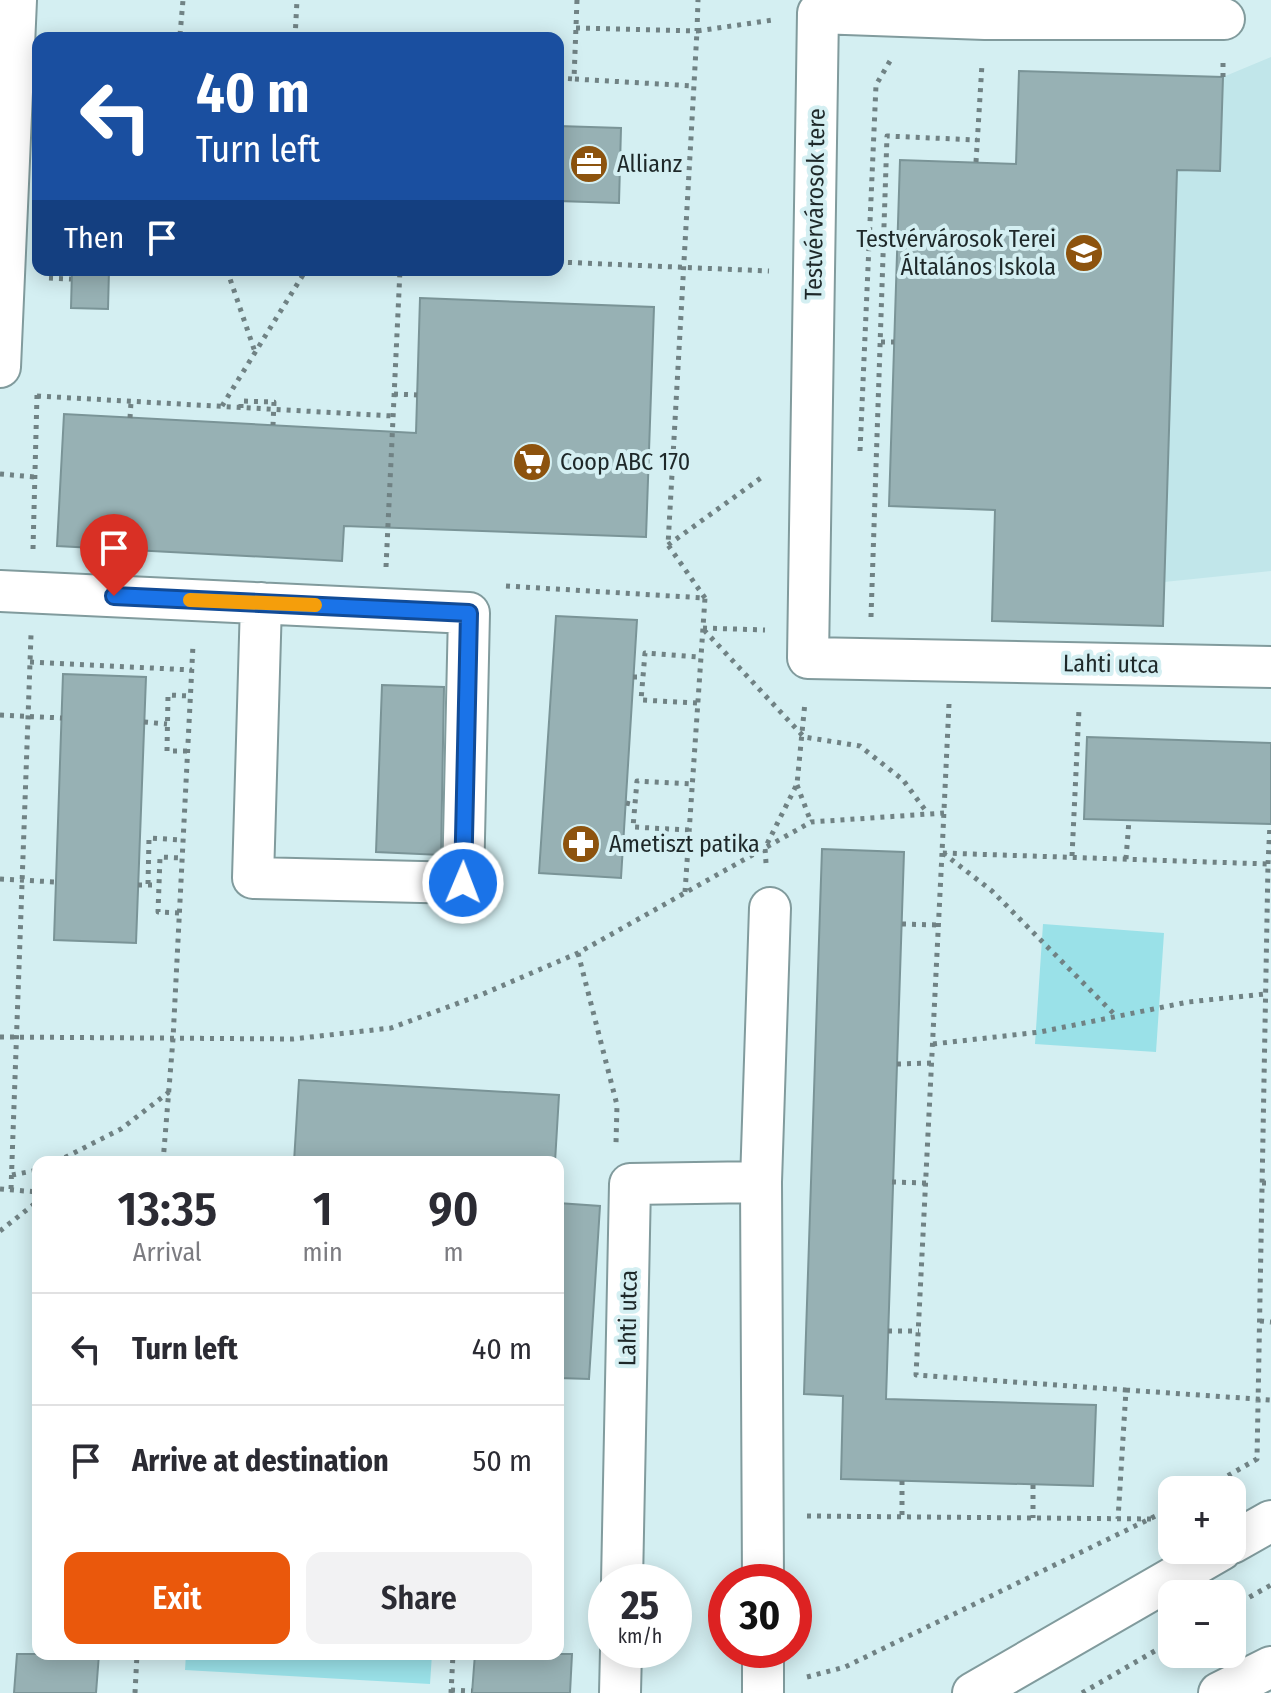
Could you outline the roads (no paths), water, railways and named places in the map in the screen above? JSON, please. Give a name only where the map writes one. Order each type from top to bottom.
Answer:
[{"type":"street","points":[[0,367],[16,0]]},
{"type":"street","name":"Testvérvárosok tere","points":[[951,660],[870,658],[808,645],[818,13],[985,19],[1224,19]]},
{"type":"street","points":[[16,592],[261,603],[469,613],[463,883],[253,878],[261,603]]},
{"type":"street","name":"Lahti utca","points":[[951,660],[1271,667]]},
{"type":"street","points":[[763,1564],[761,1182],[770,908]]},
{"type":"street","name":"Lahti utca","points":[[622,1564],[630,1184],[761,1182]]},
{"type":"street","points":[[1246,1535],[1271,1521]]},
{"type":"street","points":[[973,1693],[1197,1564]]},
{"type":"street","points":[[1219,1693],[1271,1667]]},
{"type":"street","points":[[620,1693],[621,1668]]},
{"type":"street","points":[[763,1668],[763,1691]]},
{"type":"place","name":"Allianz","points":[[589,164]]},
{"type":"place","name":"Testvérvárosok Terei Általános Iskola","points":[[1084,253]]},
{"type":"place","name":"Coop ABC 170","points":[[532,462]]},
{"type":"place","name":"Ametiszt patika","points":[[581,844]]}]
